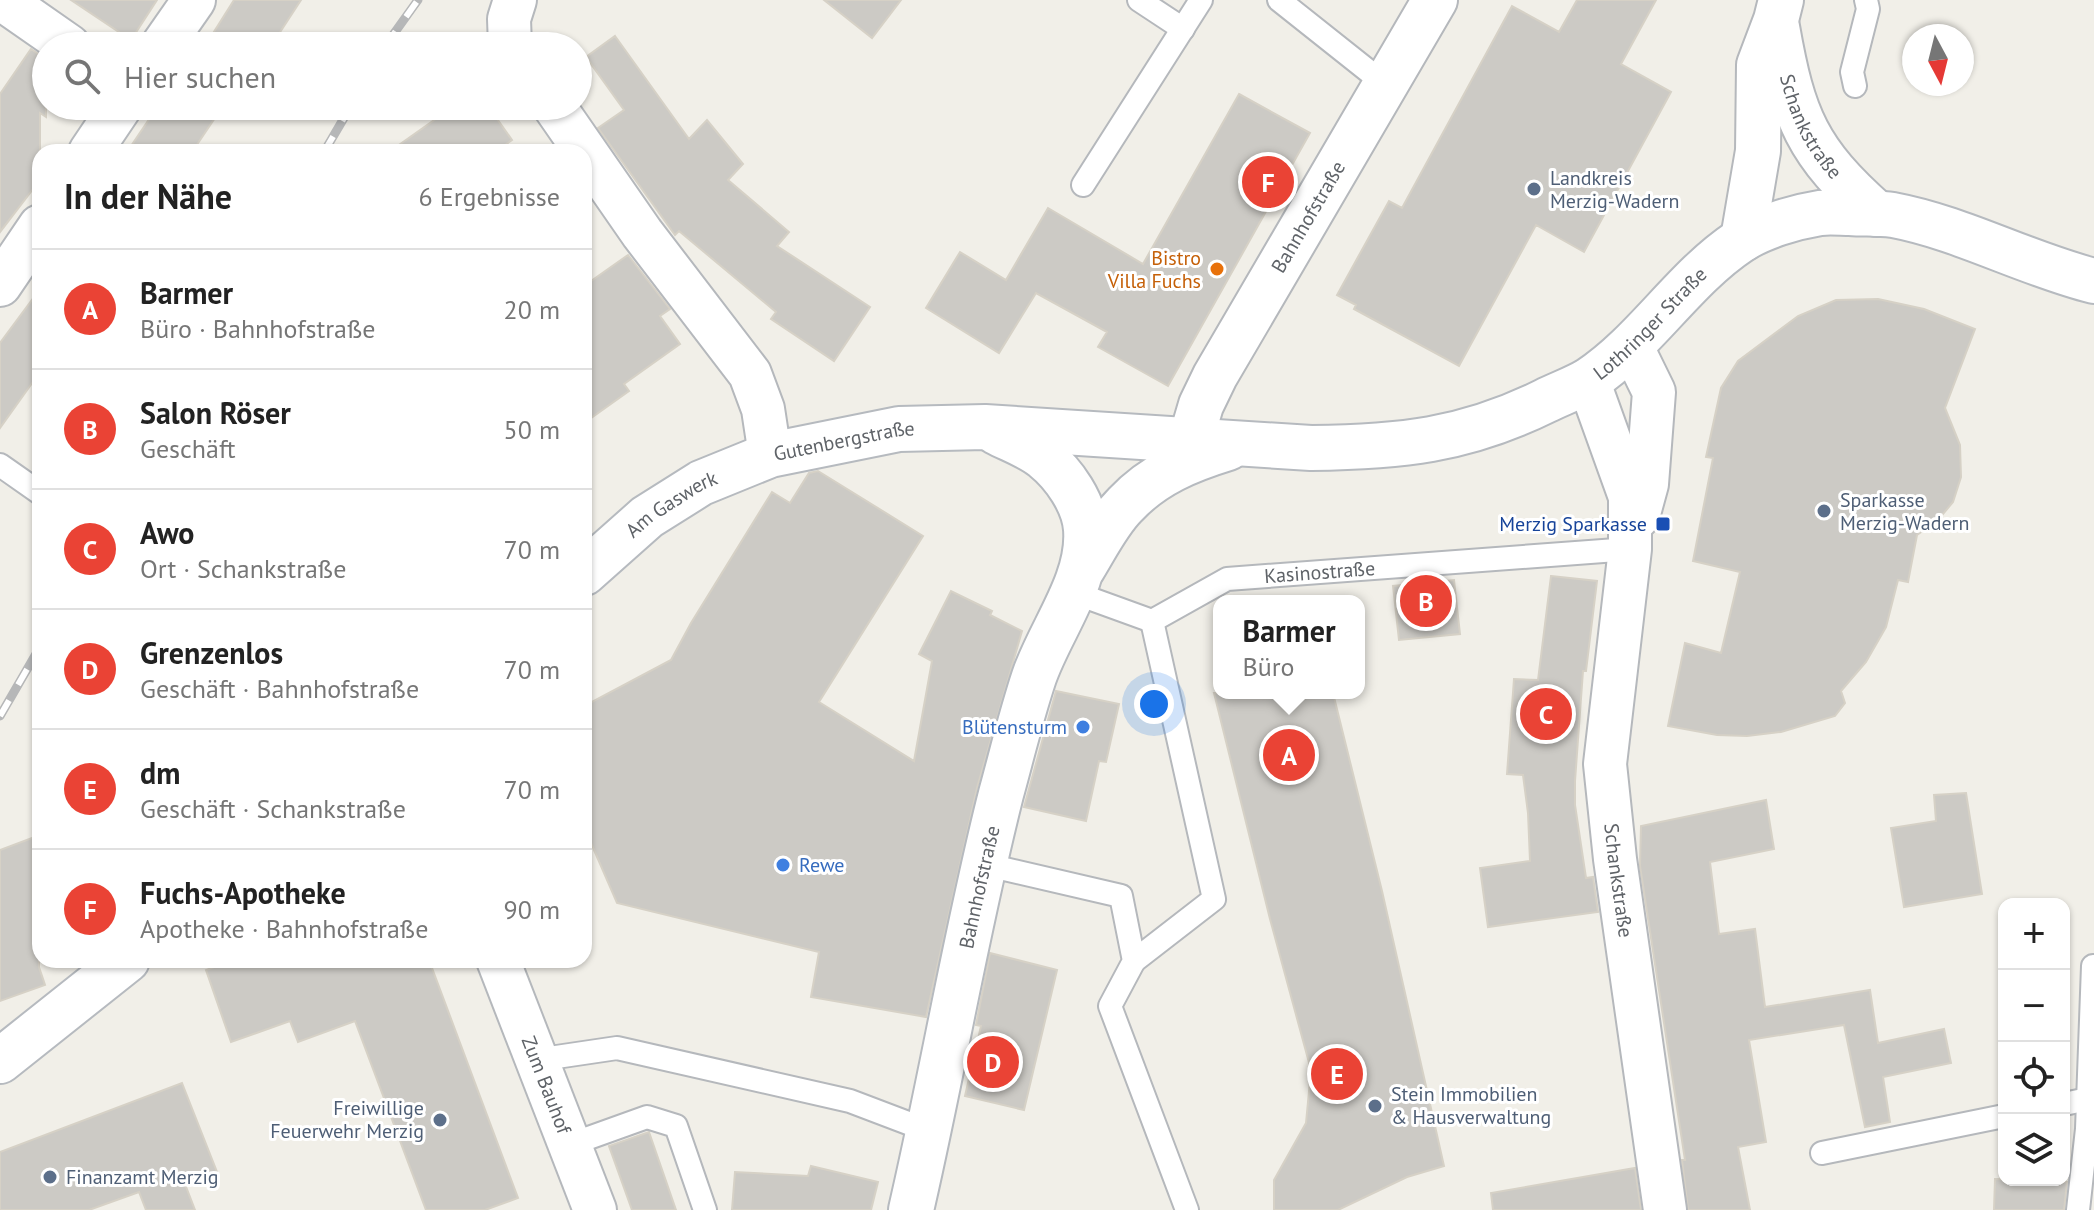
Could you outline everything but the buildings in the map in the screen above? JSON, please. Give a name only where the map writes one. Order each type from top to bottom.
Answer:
[{"type":"main road","name":"Bahnhofstraße","points":[[1191,439],[1201,405],[1215,376],[1435,0]]},
{"type":"main road","name":"Schankstraße","points":[[1779,10],[1786,79],[1813,145],[1842,182],[1877,214]]},
{"type":"main road","name":"Schankstraße","points":[[1743,239],[1758,151],[1759,65],[1779,10]]},
{"type":"main road","name":"Lothringer Straße","points":[[1191,439],[1350,448],[1400,445],[1451,437],[1497,424],[1588,380],[1631,345],[1701,272],[1743,239],[1822,213],[1877,214],[1927,225],[2057,272],[2094,281]]},
{"type":"main road","name":"Bahnhofstraße","points":[[985,427],[1043,456],[1068,484],[1081,508],[1086,526],[1087,546],[1076,583]]},
{"type":"main road","name":"Gutenbergstraße","points":[[770,455],[899,429],[985,427],[1191,439]]},
{"type":"main road","name":"Bahnhofstraße","points":[[911,1210],[983,864],[1016,728],[1038,665],[1076,583],[1123,506],[1156,478],[1188,460],[1244,444]]},
{"type":"main road","name":"Am Gaswerk","points":[[592,566],[647,517],[701,483],[770,455]]},
{"type":"main road","points":[[0,1061],[117,968]]},
{"type":"street","points":[[3,0],[49,32]]},
{"type":"street","points":[[172,32],[194,0]]},
{"type":"street","points":[[509,32],[509,19],[515,0]]},
{"type":"street","points":[[95,144],[112,120]]},
{"type":"street","name":"Gutenbergstraße","points":[[564,120],[580,144]]},
{"type":"street","name":"Gutenbergstraße","points":[[592,161],[642,233],[750,374],[763,409],[770,455]]},
{"type":"street","points":[[0,285],[32,238]]},
{"type":"street","name":"Schankstraße","points":[[1630,549],[1647,484],[1654,392],[1631,345]]},
{"type":"street","name":"Schankstraße","points":[[1588,380],[1630,497],[1630,549],[1605,764],[1615,859],[1665,1210]]},
{"type":"street","name":"Zum Bauhof","points":[[501,968],[595,1210]]},
{"type":"lane","points":[[1139,0],[1183,29]]},
{"type":"lane","points":[[1083,185],[1201,0]]},
{"type":"lane","points":[[1279,0],[1386,85]]},
{"type":"lane","points":[[1855,86],[1852,72],[1868,9],[1866,0]]},
{"type":"lane","points":[[0,465],[32,487]]},
{"type":"lane","name":"Kasinostraße","points":[[1152,621],[1227,579],[1630,549]]},
{"type":"lane","points":[[1076,583],[1152,621],[1214,899],[1134,961],[1110,1006],[1187,1210]]},
{"type":"lane","points":[[983,864],[1121,896],[1134,961]]},
{"type":"lane","points":[[2078,1210],[2088,1099],[2093,966]]},
{"type":"lane","points":[[536,1060],[617,1048],[850,1101],[929,1131]]},
{"type":"lane","points":[[2070,1103],[2088,1099]]},
{"type":"lane","points":[[569,1145],[647,1117],[676,1126],[705,1210]]},
{"type":"lane","points":[[1822,1153],[1998,1117]]},
{"type":"railway","points":[[395,32],[418,0]]},
{"type":"railway","points":[[329,144],[343,120]]},
{"type":"railway","points":[[0,716],[32,661]]},
{"type":"place","name":"Fuchs-Apotheke","points":[[1268,182]]},
{"type":"place","name":"Landkreis Merzig-Wadern","points":[[1534,189]]},
{"type":"place","name":"Bistro Villa Fuchs","points":[[1217,269]]},
{"type":"place","name":"Sparkasse Merzig-Wadern","points":[[1824,511]]},
{"type":"place","name":"Merzig Sparkasse","points":[[1663,524]]},
{"type":"place","name":"Salon Röser","points":[[1426,601]]},
{"type":"place","name":"Awo","points":[[1546,714]]},
{"type":"place","name":"Blütensturm","points":[[1083,727]]},
{"type":"place","name":"Barmer","points":[[1289,755]]},
{"type":"place","name":"Rewe","points":[[783,865]]},
{"type":"place","name":"Grenzenlos","points":[[993,1062]]},
{"type":"place","name":"dm","points":[[1337,1074]]},
{"type":"place","name":"Stein Immobilien & Hausverwaltung","points":[[1375,1106]]},
{"type":"place","name":"Freiwillige Feuerwehr Merzig","points":[[440,1120]]},
{"type":"place","name":"Finanzamt Merzig","points":[[50,1177]]}]
